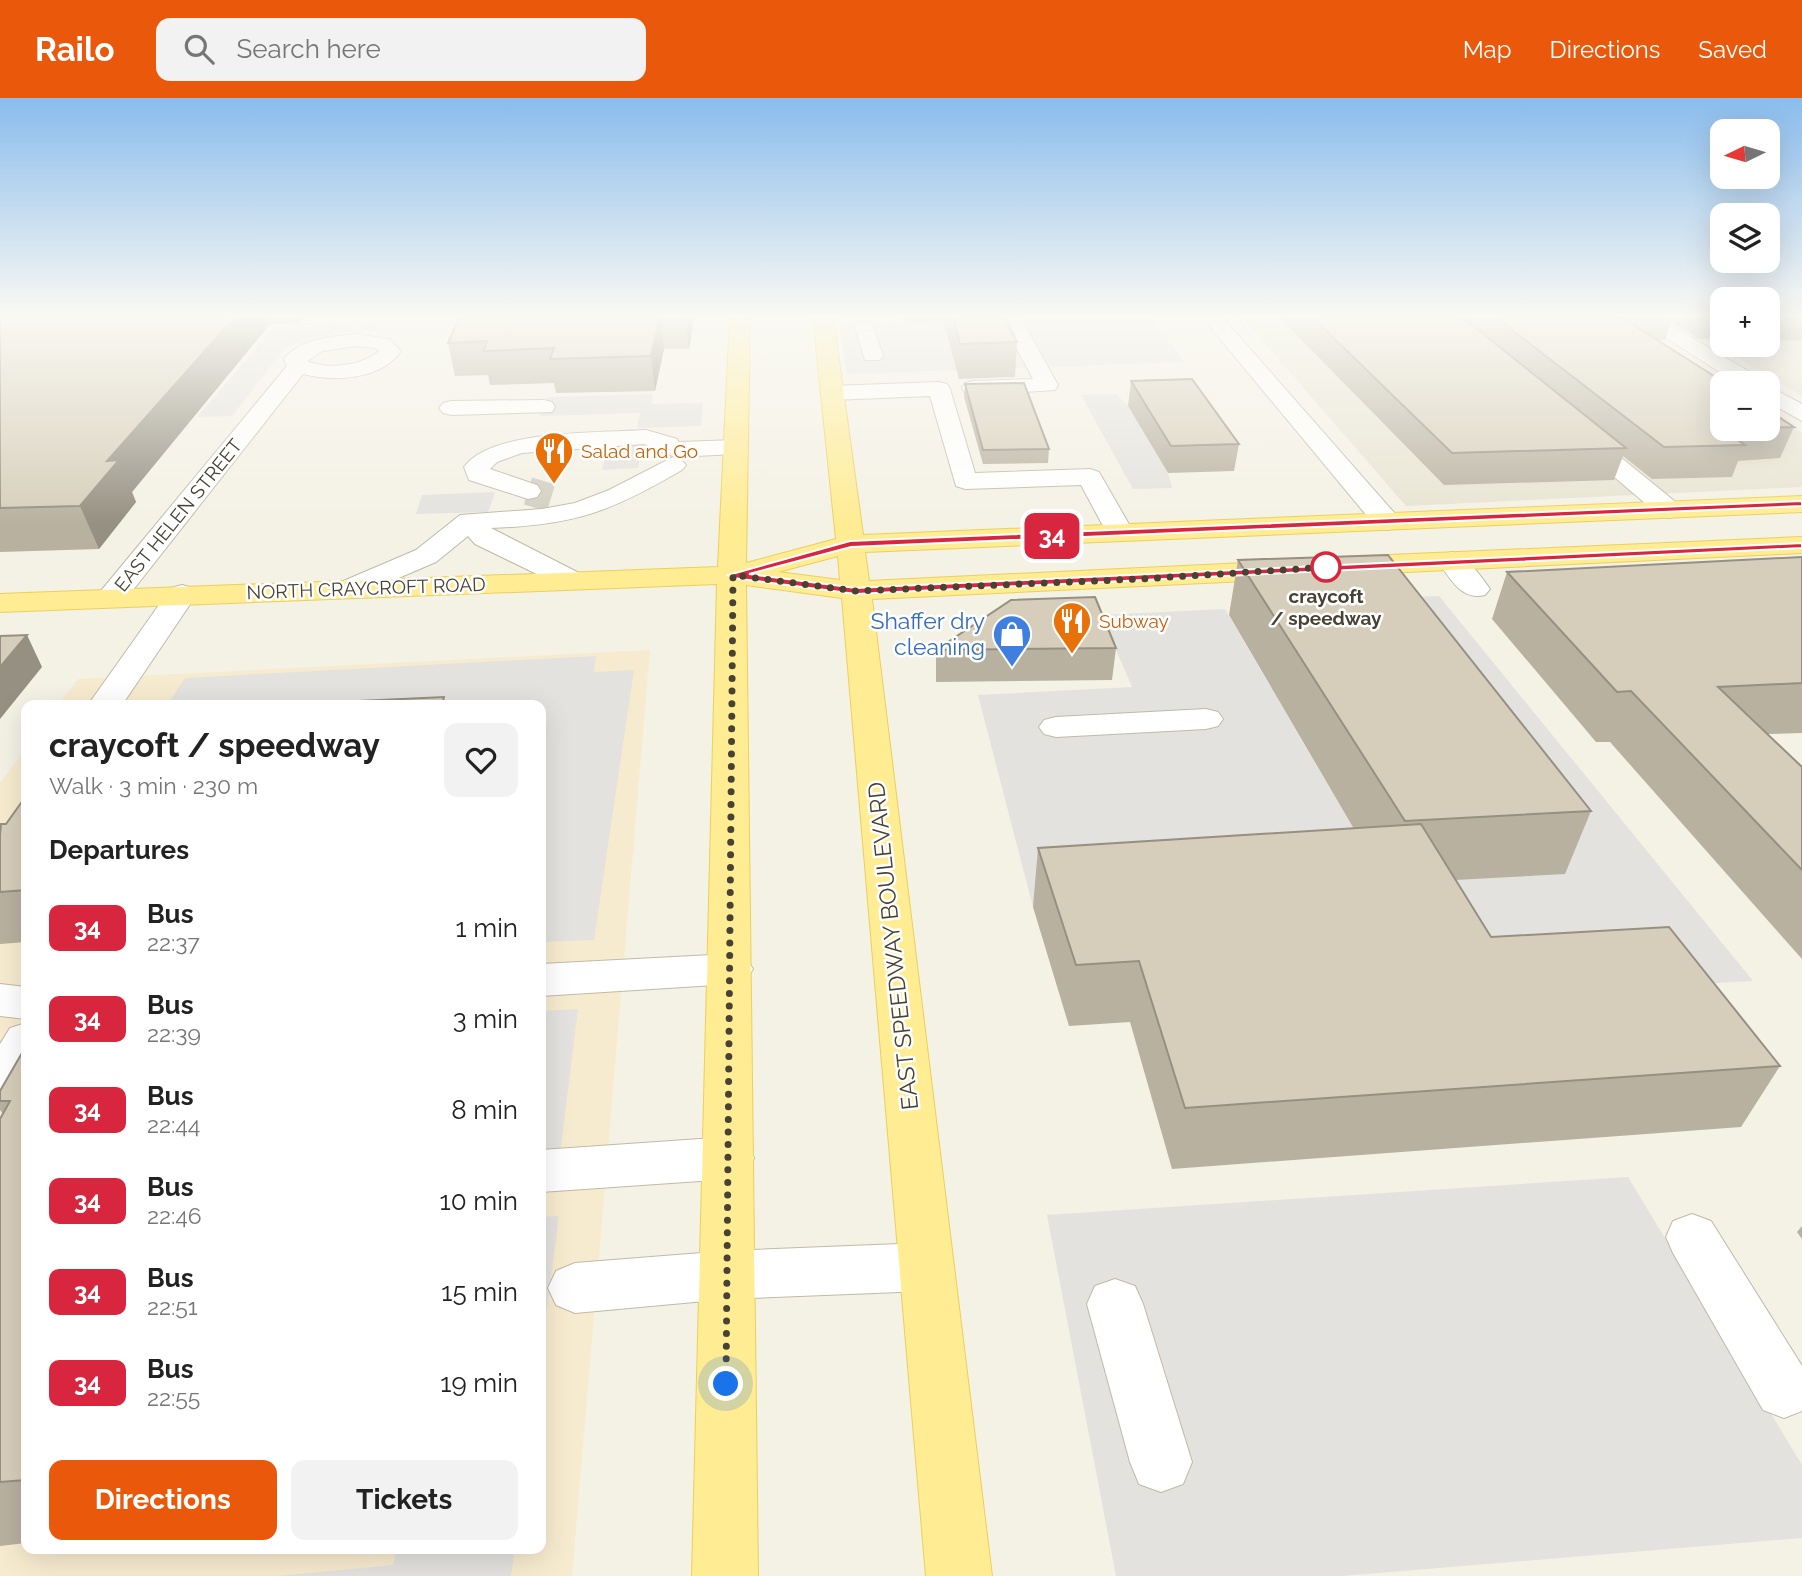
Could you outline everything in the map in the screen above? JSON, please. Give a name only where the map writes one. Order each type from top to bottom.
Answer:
[{"type":"main road","points":[[725,1576],[733,575],[738,386]]},
{"type":"main road","name":"EAST SPEEDWAY BOULEVARD","points":[[831,386],[856,591],[959,1576]]},
{"type":"main road","name":"NORTH CRAYCROFT ROAD","points":[[733,575],[850,544],[1802,504]]},
{"type":"main road","name":"NORTH CRAYCROFT ROAD","points":[[0,603],[733,575],[856,591],[1140,579],[1452,561],[1798,548]]},
{"type":"street","name":"EAST HELEN STREET","points":[[111,598],[282,386]]},
{"type":"street","points":[[832,393],[1021,386]]},
{"type":"street","points":[[1271,386],[1387,522]]},
{"type":"street","points":[[939,389],[965,481],[1090,477],[1120,533]]},
{"type":"street","points":[[1780,400],[1802,414]]},
{"type":"street","points":[[451,408],[544,407]]},
{"type":"street","points":[[1562,421],[1669,510]]},
{"type":"street","points":[[585,509],[478,475],[477,467],[488,457],[518,446],[646,437],[672,453]]},
{"type":"street","points":[[351,588],[426,556],[470,521],[545,517],[585,509],[622,494],[672,453],[736,447]]},
{"type":"street","points":[[470,521],[485,538],[571,580]]},
{"type":"street","points":[[1452,561],[1475,589]]},
{"type":"street","points":[[109,700],[182,594]]},
{"type":"street","points":[[1056,727],[1206,719]]},
{"type":"street","points":[[546,980],[731,968]]},
{"type":"street","points":[[0,1085],[21,1049]]},
{"type":"street","points":[[546,1171],[729,1158]]},
{"type":"street","points":[[1692,1237],[1784,1390]]},
{"type":"street","points":[[575,1288],[727,1275],[925,1267]]},
{"type":"street","points":[[1115,1304],[1161,1462]]},
{"type":"shaded area","points":[[224,386],[255,386],[232,416],[197,417]]},
{"type":"shaded area","points":[[1302,386],[1710,386],[1710,441],[1780,441],[1780,419],[1802,433],[1802,487],[1406,506]]},
{"type":"shaded area","points":[[1785,386],[1802,386],[1802,396]]},
{"type":"shaded area","points":[[653,394],[651,404],[703,403],[701,426],[637,428],[640,413],[540,416],[547,397]]},
{"type":"shaded area","points":[[1116,394],[1128,406],[1168,473],[1172,488],[1133,489],[1081,395]]},
{"type":"shaded area","points":[[643,440],[638,468],[602,470],[609,441]]},
{"type":"shaded area","points":[[495,492],[488,512],[416,514],[422,495]]},
{"type":"shaded area","points":[[1439,596],[1753,981],[1468,997],[1402,882],[1564,874],[1366,599]]},
{"type":"shaded area","points":[[1225,609],[1386,884],[1033,907],[978,695],[1132,687],[1101,615]]},
{"type":"shaded area","points":[[650,650],[572,1576],[0,1576],[0,783],[21,755],[21,1554],[546,1554],[546,700],[62,700],[78,679]]},
{"type":"shaded area","points":[[596,656],[594,672],[634,670],[594,940],[546,942],[546,700],[170,700],[185,678]]},
{"type":"shaded area","points":[[578,1009],[560,1155],[546,1156],[546,1011]]},
{"type":"shaded area","points":[[1628,1177],[1802,1465],[1802,1538],[1342,1576],[1116,1576],[1047,1215]]},
{"type":"shaded area","points":[[559,1216],[546,1315],[546,1217]]},
{"type":"shaded area","points":[[395,1554],[514,1554],[511,1576],[277,1576],[393,1565]]},
{"type":"building","points":[[0,386],[174,386],[107,461],[119,460],[80,506],[0,508]]},
{"type":"building","points":[[966,386],[1025,386],[1049,449],[983,450]]},
{"type":"building","points":[[1134,386],[1197,386],[1239,444],[1171,446]]},
{"type":"building","points":[[1383,386],[1548,386],[1626,448],[1452,453]]},
{"type":"building","points":[[1585,386],[1710,386],[1710,441],[1739,441],[1745,445],[1664,447]]},
{"type":"building","points":[[1780,418],[1794,427],[1780,428]]},
{"type":"building","points":[[1388,555],[1591,811],[1405,821],[1238,560]]},
{"type":"building","points":[[1802,557],[1802,683],[1718,687],[1802,767],[1802,870],[1631,691],[1617,692],[1507,572]]},
{"type":"building","points":[[1095,597],[1116,648],[936,650],[1011,600]]},
{"type":"building","points":[[27,635],[0,667],[0,636]]},
{"type":"building","points":[[444,697],[443,700],[380,700]]},
{"type":"building","points":[[21,803],[21,890],[0,892],[0,835],[1,824],[6,824]]},
{"type":"building","points":[[1421,824],[1491,937],[1669,927],[1780,1066],[1185,1108],[1139,961],[1076,965],[1038,848]]},
{"type":"building","points":[[21,1055],[21,1480],[0,1482],[0,1119],[10,1101],[0,1101],[0,1091]]},
{"type":"tunnel","points":[[528,491],[551,498]]},
{"type":"bus line","name":"34","points":[[1802,504],[850,544],[733,575],[856,591],[1802,545]]},
{"type":"place","name":"Salad and Go","points":[[554,485]]},
{"type":"place","name":"craycoft / speedway","points":[[1326,567]]},
{"type":"place","name":"Subway","points":[[1072,655]]},
{"type":"place","name":"Shaffer dry cleaning","points":[[1012,668]]},
{"type":"route","points":[[726,1384],[733,575],[856,591],[1140,579],[1330,567],[1326,567]]}]
